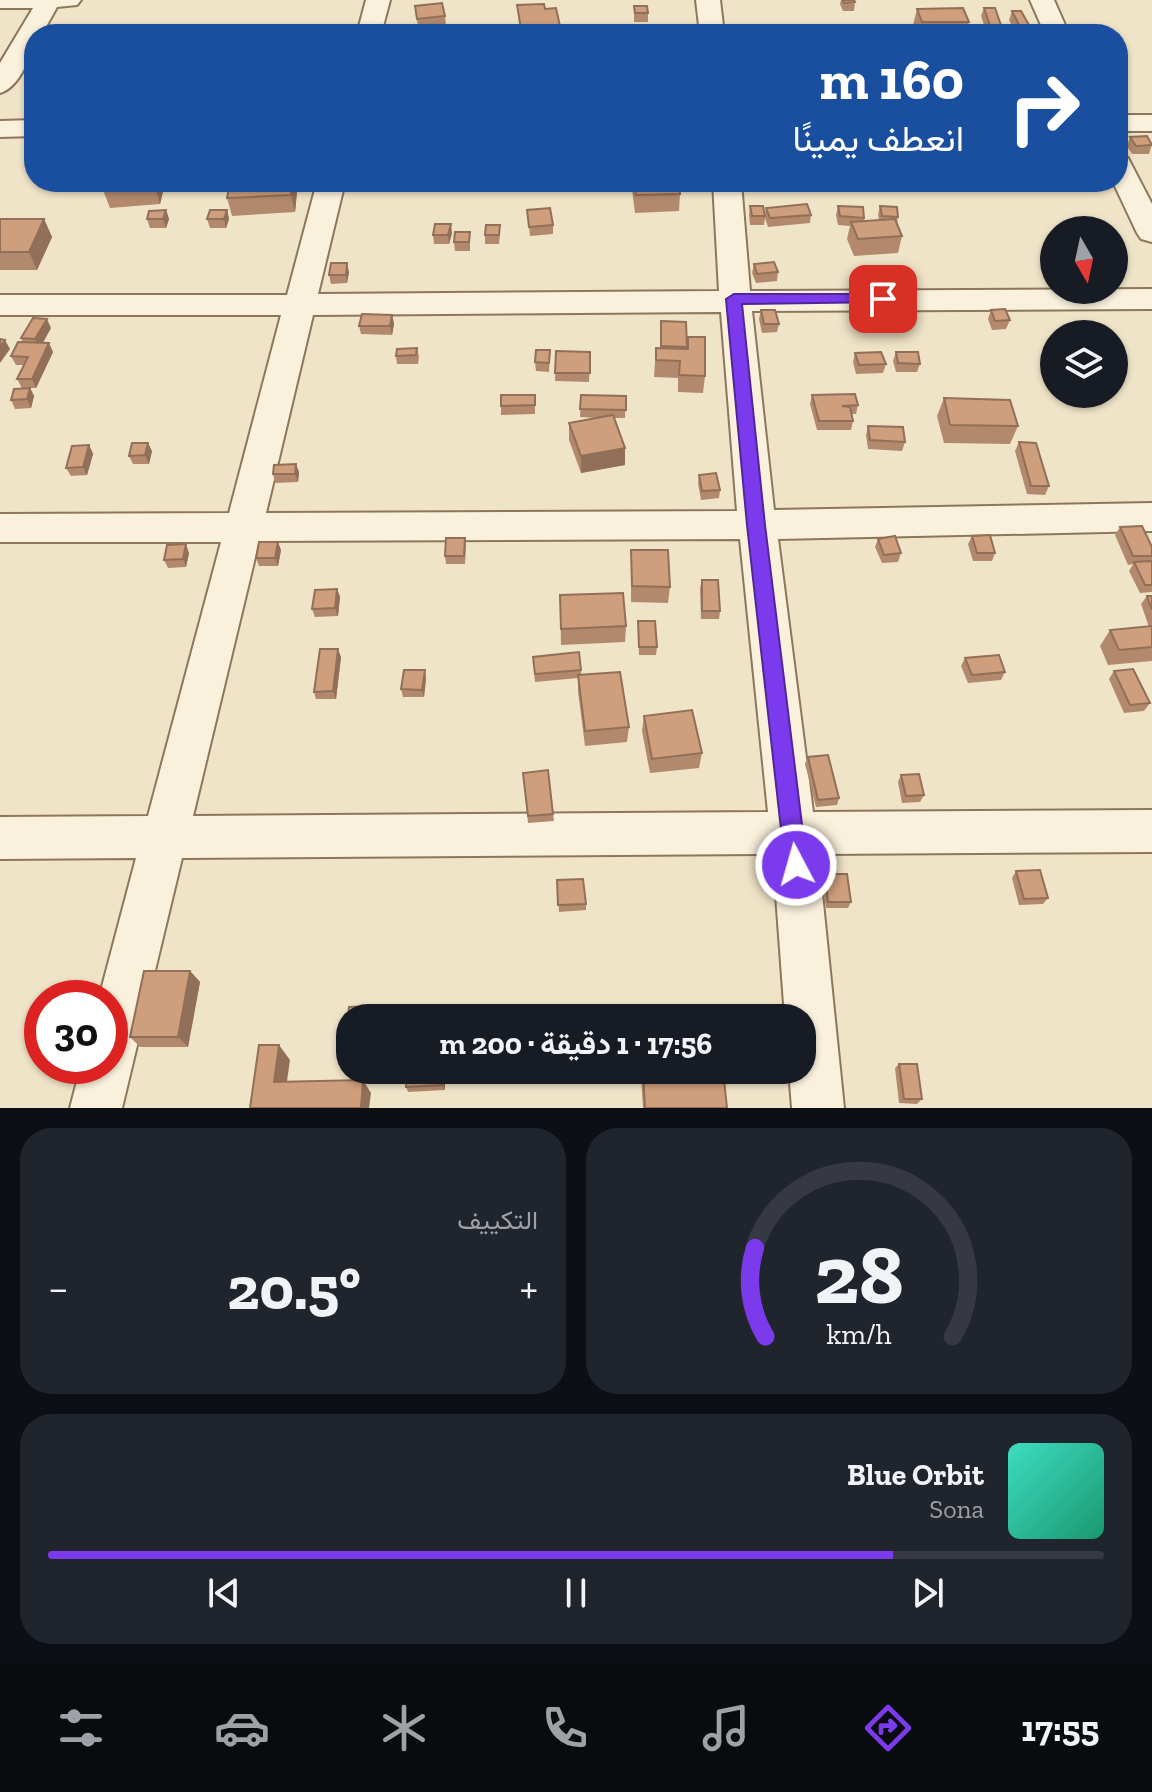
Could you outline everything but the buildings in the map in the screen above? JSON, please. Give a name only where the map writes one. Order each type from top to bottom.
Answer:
[{"type":"street","points":[[35,24],[49,0]]},
{"type":"street","points":[[0,1],[74,0]]},
{"type":"street","points":[[372,24],[378,0]]},
{"type":"street","points":[[708,0],[711,24]]},
{"type":"street","points":[[1042,0],[1053,24]]},
{"type":"street","points":[[0,85],[24,43]]},
{"type":"street","points":[[1128,123],[1152,123]]},
{"type":"street","points":[[0,129],[24,128]]},
{"type":"street","points":[[1128,184],[1152,233]]},
{"type":"street","points":[[128,981],[328,192]]},
{"type":"street","points":[[728,192],[734,299],[756,525],[793,834],[818,1108]]},
{"type":"street","points":[[0,305],[299,307],[734,299],[1152,299]]},
{"type":"street","points":[[0,528],[756,525],[1152,517]]},
{"type":"street","points":[[0,838],[1152,831]]},
{"type":"street","points":[[96,1108],[102,1084]]},
{"type":"route","points":[[796,865],[756,525],[734,299],[883,299]]}]
